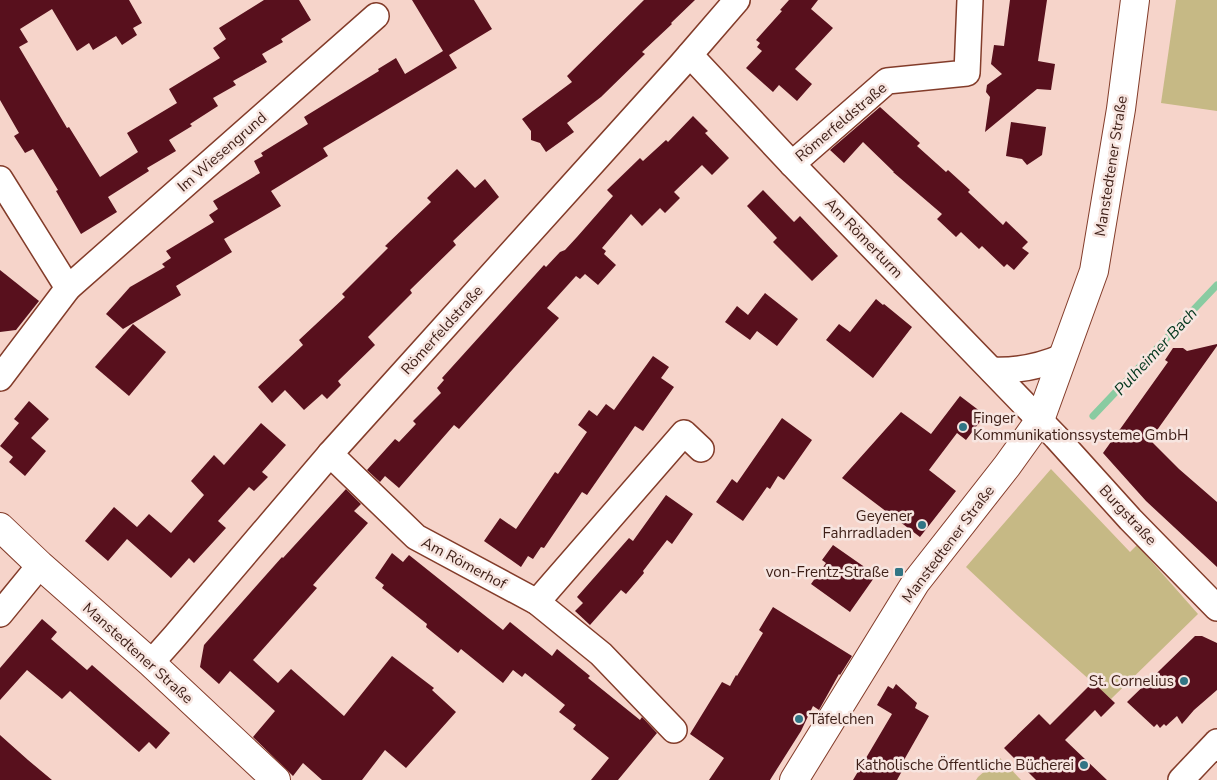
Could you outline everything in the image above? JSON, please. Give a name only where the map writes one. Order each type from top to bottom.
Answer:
[{"type":"street","name":"Römerfeldstraße","points":[[151,663],[330,454],[690,55],[737,0]]},
{"type":"street","name":"Römerfeldstraße","points":[[792,164],[887,81],[967,73],[970,0]]},
{"type":"street","name":"Manstedtener Straße","points":[[794,780],[916,582],[1007,466],[1040,420],[1094,270],[1121,109],[1135,0]]},
{"type":"street","name":"Im Wiesengrund","points":[[0,378],[68,288],[376,16]]},
{"type":"street","name":"Am Römerturm","points":[[690,55],[792,164],[1040,420]]},
{"type":"street","points":[[0,179],[68,288]]},
{"type":"street","points":[[992,370],[1010,371],[1030,368],[1062,357]]},
{"type":"street","name":"Burgstraße","points":[[1040,420],[1130,519],[1217,608]]},
{"type":"street","points":[[537,602],[684,433],[701,449]]},
{"type":"street","name":"Am Römerhof","points":[[330,454],[416,538],[537,602],[601,654],[674,730]]},
{"type":"street","name":"Manstedtener Straße","points":[[0,527],[151,663],[276,780]]},
{"type":"street","points":[[0,614],[40,565]]},
{"type":"street","points":[[1181,780],[1217,742]]},
{"type":"shaded area","points":[[1176,0],[1217,0],[1217,111],[1161,103]]},
{"type":"shaded area","points":[[1051,469],[1130,552],[1137,545],[1198,614],[1111,699],[966,567]]},
{"type":"shaded area","points":[[1000,758],[1021,780],[976,780],[978,777]]},
{"type":"building","points":[[0,0],[129,0],[142,23],[133,28],[137,35],[122,45],[116,36],[93,50],[89,43],[77,51],[52,9],[20,29],[28,42],[19,47],[67,128],[69,127],[100,177],[138,152],[127,133],[177,103],[169,89],[220,58],[213,48],[226,39],[219,28],[264,0],[299,0],[311,20],[281,39],[283,42],[262,54],[267,62],[233,81],[236,85],[213,98],[218,106],[190,124],[192,126],[169,140],[176,151],[147,168],[149,171],[108,197],[117,212],[81,234],[56,191],[58,190],[33,149],[25,153],[14,136],[19,133],[0,100]]},
{"type":"building","points":[[412,0],[474,0],[492,29],[449,55],[457,68],[323,148],[328,156],[271,191],[281,206],[224,239],[232,252],[176,286],[181,295],[123,329],[106,314],[130,287],[165,267],[162,264],[171,258],[166,251],[214,222],[209,215],[218,209],[213,201],[260,173],[254,161],[263,156],[261,153],[308,124],[304,117],[379,71],[378,69],[396,58],[405,74],[443,51]]},
{"type":"building","points":[[644,0],[695,0],[642,52],[645,54],[601,97],[567,123],[574,132],[546,152],[540,143],[531,140],[531,131],[522,119],[572,82],[567,76]]},
{"type":"building","points":[[789,0],[818,0],[811,9],[833,28],[795,69],[812,84],[797,101],[779,85],[773,92],[746,68],[762,51],[757,47],[760,43],[756,40],[782,11],[780,10]]},
{"type":"building","points":[[1010,0],[1047,0],[1038,61],[1055,64],[1051,90],[1037,89],[985,132],[990,97],[986,92],[987,85],[1002,74],[991,64],[994,45],[1004,46]]},
{"type":"building","points":[[880,107],[920,143],[917,146],[970,190],[968,192],[1003,225],[1006,221],[1028,242],[1022,248],[1029,253],[1014,270],[1007,264],[1004,267],[982,246],[979,249],[961,232],[956,237],[937,219],[942,214],[893,172],[863,142],[844,163],[830,150]]},
{"type":"building","points":[[693,116],[708,131],[705,133],[729,158],[712,175],[702,165],[674,192],[680,198],[665,213],[660,208],[642,226],[631,214],[602,248],[606,251],[604,254],[616,265],[598,285],[585,274],[580,279],[576,276],[547,308],[559,318],[459,429],[454,425],[399,488],[385,476],[380,482],[367,470],[395,439],[399,442],[416,424],[413,421],[441,393],[437,388],[444,380],[442,378],[544,265],[546,267],[560,252],[565,250],[613,196],[607,190],[640,158],[643,161],[666,140],[668,142]]},
{"type":"building","points":[[1011,122],[1046,127],[1042,155],[1027,165],[1022,159],[1006,156]]},
{"type":"building","points":[[457,169],[475,188],[485,179],[499,197],[453,241],[456,245],[410,290],[412,293],[368,337],[375,345],[338,381],[341,385],[327,399],[322,394],[304,410],[285,390],[272,403],[258,387],[303,345],[299,340],[345,297],[342,294],[388,248],[385,246],[431,202],[427,198]]},
{"type":"building","points":[[763,190],[794,222],[800,216],[838,256],[812,281],[773,242],[777,238],[747,206]]},
{"type":"building","points":[[0,270],[39,301],[16,330],[0,332]]},
{"type":"building","points":[[765,293],[798,319],[777,346],[757,331],[750,340],[725,322],[737,306],[748,315]]},
{"type":"building","points":[[876,299],[912,327],[873,378],[826,340],[839,324],[850,332]]},
{"type":"building","points":[[133,324],[166,352],[129,396],[95,367]]},
{"type":"building","points":[[1217,344],[1150,440],[1179,469],[1217,502],[1217,567],[1146,501],[1103,453],[1168,362],[1165,360],[1173,348],[1183,348],[1187,351]]},
{"type":"building","points":[[653,356],[669,367],[661,378],[674,387],[643,431],[635,426],[587,495],[582,492],[544,548],[541,547],[533,559],[528,556],[521,567],[484,541],[500,518],[516,529],[555,472],[558,474],[587,432],[578,425],[589,410],[597,416],[606,404],[614,410]]},
{"type":"building","points":[[960,396],[985,415],[966,440],[957,433],[929,470],[956,491],[920,537],[842,478],[901,412],[931,434]]},
{"type":"building","points":[[29,401],[49,419],[31,438],[46,451],[25,476],[9,462],[13,457],[0,446],[19,423],[14,419]]},
{"type":"building","points":[[782,418],[812,440],[784,480],[778,476],[770,489],[767,487],[743,521],[716,502],[732,479],[737,483]]},
{"type":"building","points":[[261,423],[286,445],[262,472],[268,477],[254,491],[249,487],[218,521],[226,528],[194,563],[189,558],[171,578],[127,539],[108,561],[85,541],[114,507],[137,527],[149,514],[171,533],[204,495],[191,481],[214,455],[224,465]]},
{"type":"building","points":[[346,489],[361,504],[354,511],[368,523],[313,585],[317,588],[253,660],[278,683],[291,669],[344,716],[392,656],[434,688],[432,690],[456,712],[406,768],[385,750],[362,780],[322,780],[303,763],[293,776],[253,737],[275,711],[230,671],[219,684],[200,667],[204,645],[282,557]]},
{"type":"building","points":[[666,495],[693,514],[672,544],[667,540],[643,571],[644,573],[626,594],[621,590],[590,625],[575,611],[583,603],[577,597],[629,538],[633,541]]},
{"type":"building","points":[[833,545],[876,575],[850,612],[811,584],[826,563],[822,560]]},
{"type":"building","points":[[392,553],[403,562],[409,555],[503,630],[510,622],[552,656],[557,649],[590,676],[588,678],[640,720],[642,717],[657,733],[618,780],[591,780],[609,758],[573,729],[576,725],[559,712],[565,705],[525,673],[522,677],[513,670],[503,683],[461,649],[458,653],[426,627],[427,624],[382,588],[384,585],[375,578]]},
{"type":"building","points":[[773,607],[852,656],[839,674],[819,710],[813,706],[801,731],[770,780],[709,780],[724,758],[690,734],[722,682],[730,686],[737,676],[763,633],[759,630]]},
{"type":"building","points":[[42,619],[57,632],[51,639],[87,670],[92,665],[170,733],[156,749],[149,742],[139,752],[70,691],[62,699],[27,670],[0,700],[0,668]]},
{"type":"building","name":"St. Cornelius","points":[[1195,636],[1202,636],[1217,643],[1217,690],[1194,710],[1182,724],[1177,716],[1166,726],[1164,724],[1160,728],[1157,724],[1154,727],[1127,702]]},
{"type":"building","points":[[1093,682],[1115,703],[1101,717],[1095,710],[1065,740],[1107,780],[1036,780],[1004,748],[1039,714],[1050,725]]},
{"type":"building","points":[[896,684],[917,703],[915,708],[929,716],[904,760],[907,762],[897,780],[853,780],[892,714],[877,705],[888,686],[893,689]]},
{"type":"building","points":[[0,735],[28,760],[52,780],[0,780]]},
{"type":"waterway","name":"Pulheimer Bach","points":[[1093,416],[1217,285]]},
{"type":"place","name":"Finger Kommunikationssysteme GmbH","points":[[963,427]]},
{"type":"place","name":"Geyener Fahrradladen","points":[[922,525]]},
{"type":"place","name":"von-Frentz-Straße","points":[[899,572]]},
{"type":"place","name":"St. Cornelius","points":[[1184,681]]},
{"type":"place","name":"Täfelchen","points":[[799,719]]},
{"type":"place","name":"Katholische Öffentliche Bücherei","points":[[1084,765]]}]
